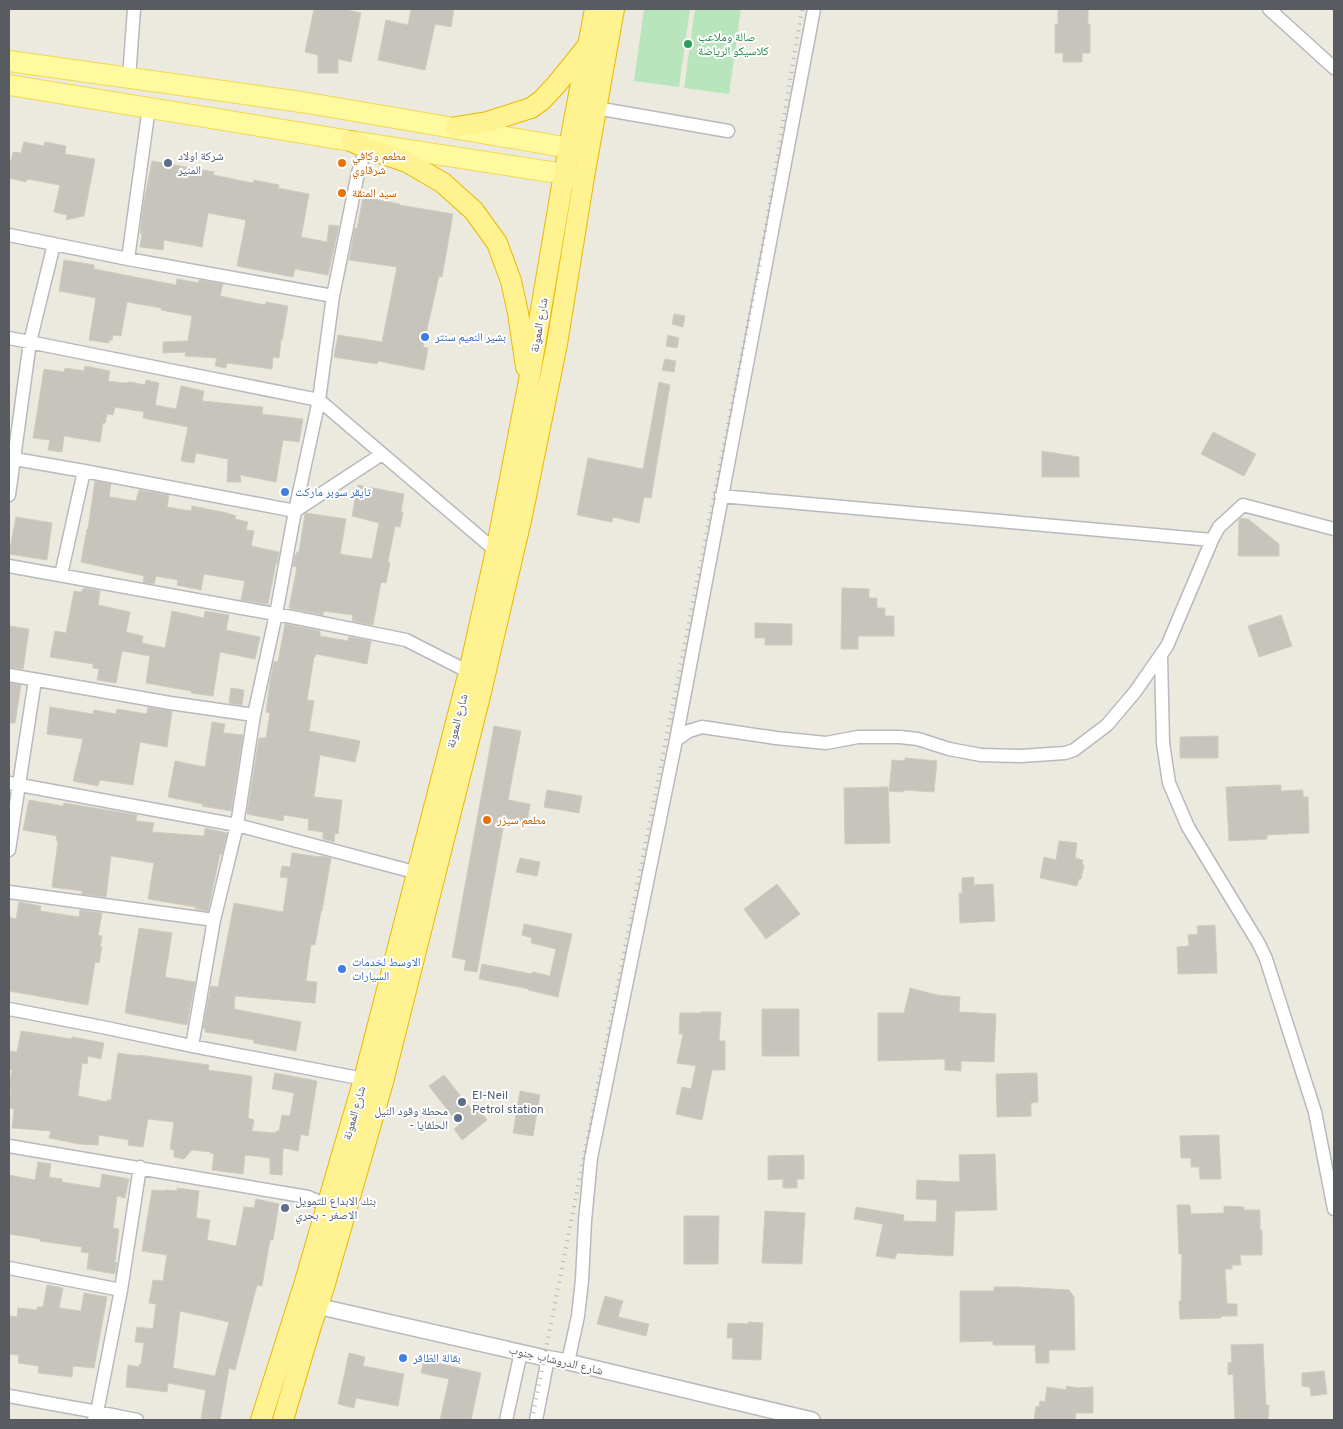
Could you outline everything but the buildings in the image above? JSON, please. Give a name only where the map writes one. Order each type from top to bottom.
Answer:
[{"type":"highway","name":"شارع المعونة","points":[[283,1420],[327,1205],[364,1079],[418,873],[469,672],[496,551],[528,386],[579,149],[595,9]]},
{"type":"highway","name":"شارع المعونة","points":[[579,149],[596,108],[614,9]]},
{"type":"highway","points":[[456,127],[487,122],[531,108],[542,100],[556,85],[590,42]]},
{"type":"highway","points":[[353,142],[407,162],[444,183],[474,211],[497,243],[512,281],[528,386]]},
{"type":"highway","name":"شارع المعونة","points":[[261,1420],[308,1304],[324,1287],[389,1060],[480,696],[522,516],[558,344],[574,175]]},
{"type":"main road","points":[[9,61],[345,109],[579,149]]},
{"type":"main road","points":[[9,85],[353,142],[574,175]]},
{"type":"main road","points":[[345,109],[353,142]]},
{"type":"street","points":[[129,78],[134,9]]},
{"type":"street","points":[[568,1362],[578,1316],[591,1158],[676,740],[814,9]]},
{"type":"street","points":[[1269,9],[1334,68]]},
{"type":"street","points":[[128,259],[149,107]]},
{"type":"street","points":[[596,108],[728,131]]},
{"type":"street","points":[[192,1046],[214,920],[237,825],[254,715],[319,400],[333,296],[358,172],[353,142]]},
{"type":"street","points":[[9,236],[333,296]]},
{"type":"street","points":[[9,494],[11,458],[30,342],[54,244]]},
{"type":"street","points":[[9,338],[319,400],[496,551]]},
{"type":"street","points":[[11,458],[84,470],[295,511],[382,454]]},
{"type":"street","points":[[61,575],[84,470]]},
{"type":"street","points":[[721,496],[1212,540]]},
{"type":"street","points":[[676,740],[689,730],[702,727],[826,743],[858,737],[900,736],[981,755],[1021,756],[1065,753],[1074,750],[1107,725],[1136,692],[1167,646],[1212,540],[1220,527],[1243,505],[1334,529]]},
{"type":"street","points":[[9,566],[276,614],[406,640],[469,672]]},
{"type":"street","points":[[1161,656],[1163,744],[1170,783],[1188,828],[1259,944],[1266,959],[1315,1112],[1334,1209]]},
{"type":"street","points":[[9,675],[170,703],[254,715]]},
{"type":"street","points":[[9,850],[14,784],[35,680]]},
{"type":"street","points":[[14,784],[237,825],[418,873]]},
{"type":"street","points":[[9,892],[214,920]]},
{"type":"street","points":[[9,1009],[364,1079]]},
{"type":"street","points":[[9,1146],[308,1197],[327,1205]]},
{"type":"street","points":[[96,1416],[121,1290],[140,1167]]},
{"type":"street","points":[[9,1268],[121,1290]]},
{"type":"street","name":"شارع الدروشاب جنوب","points":[[308,1304],[568,1362],[812,1420]]},
{"type":"street","points":[[506,1420],[521,1352]]},
{"type":"street","points":[[536,1420],[548,1358]]},
{"type":"street","points":[[9,1396],[96,1416],[137,1420]]},
{"type":"green space","points":[[644,9],[690,9],[679,87],[634,81]]},
{"type":"green space","points":[[695,9],[741,9],[729,94],[684,88]]},
{"type":"railway","points":[[532,1420],[759,267],[802,9]]},
{"type":"place","name":"صالة وملاعب كلاسيكو الرياضة","points":[[688,44]]},
{"type":"place","name":"شركة اولاد المنير","points":[[168,163]]},
{"type":"place","name":"مطعم وكافي شرقاوي","points":[[342,163]]},
{"type":"place","name":"سيد المنقة","points":[[342,193]]},
{"type":"place","name":"بشير النعيم سنتر","points":[[425,337]]},
{"type":"place","name":"تايقر سوبر ماركت","points":[[285,492]]},
{"type":"place","name":"مطعم سيزر","points":[[487,820]]},
{"type":"place","name":"الاوسط لخدمات السيارات","points":[[342,969]]},
{"type":"place","name":"El-Neil Petrol station","points":[[462,1102]]},
{"type":"place","name":"محطة وقود النيل - الحلفايا","points":[[458,1118]]},
{"type":"place","name":"بنك الابداع للتمويل الاصغر - بحري","points":[[285,1208]]},
{"type":"place","name":"بقالة الظافر","points":[[403,1358]]}]
